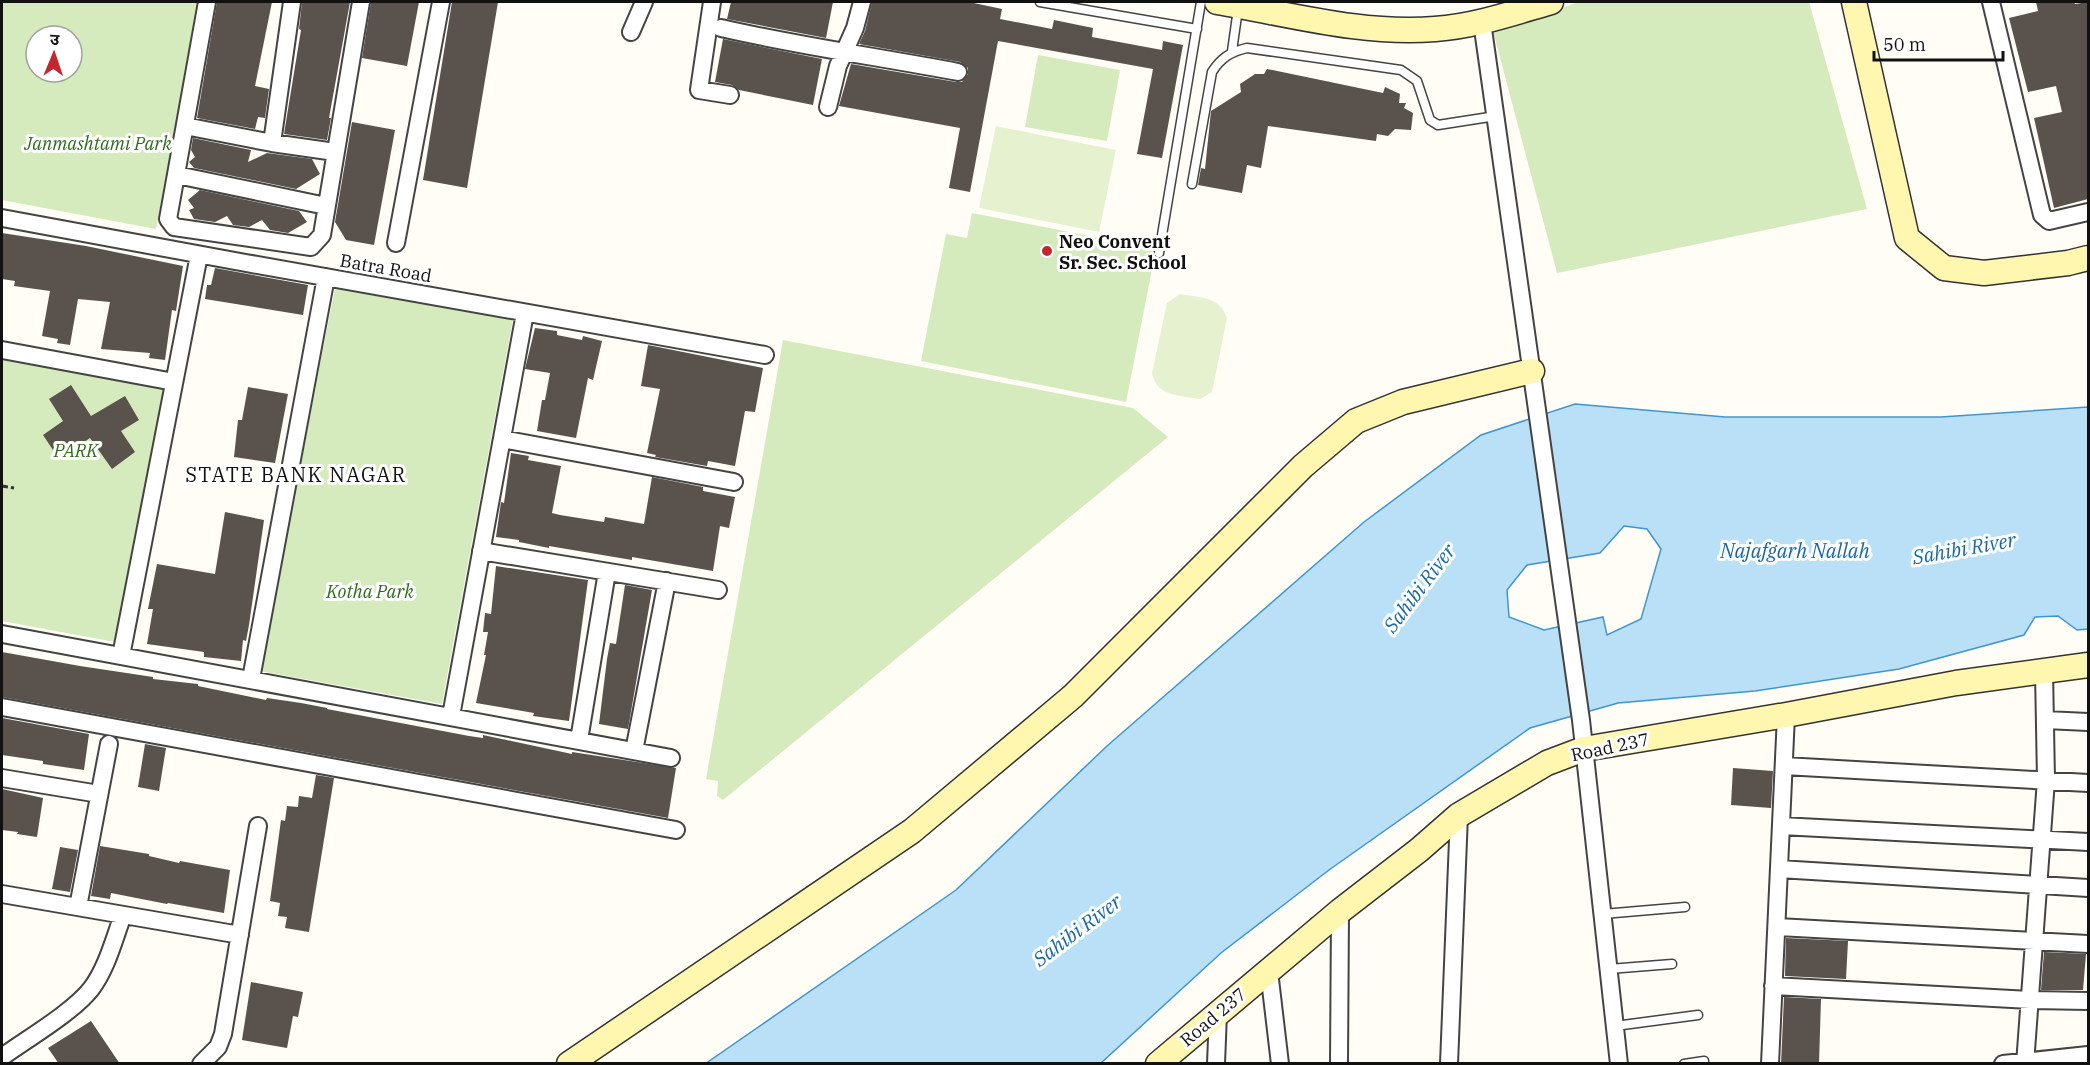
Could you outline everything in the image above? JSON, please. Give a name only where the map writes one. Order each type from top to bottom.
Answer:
[{"type":"street","points":[[207,2],[168,219],[174,226],[311,247],[322,235],[361,2]]},
{"type":"street","points":[[272,143],[292,2]]},
{"type":"street","points":[[396,243],[441,2]]},
{"type":"street","points":[[631,32],[644,2]]},
{"type":"street","points":[[712,2],[699,90],[730,95]]},
{"type":"street","points":[[828,107],[838,66],[855,28],[862,2]]},
{"type":"street","points":[[1228,3],[1299,9],[1367,29],[1435,29],[1482,22],[1551,2]]},
{"type":"street","points":[[1854,2],[1907,238],[1944,268],[1984,273],[2068,263],[2088,258]]},
{"type":"street","points":[[1991,2],[2042,215],[2049,221],[2088,212]]},
{"type":"street","points":[[1482,22],[1581,720],[1619,1064]]},
{"type":"street","points":[[721,28],[958,72]]},
{"type":"street","points":[[185,126],[272,143],[335,152]]},
{"type":"street","points":[[177,175],[326,206]]},
{"type":"street","name":"Batra Road","points":[[2,218],[765,355]]},
{"type":"street","points":[[121,656],[199,255]]},
{"type":"street","points":[[250,679],[326,277]]},
{"type":"street","points":[[451,716],[525,313]]},
{"type":"street","points":[[2,350],[174,382]]},
{"type":"street","points":[[569,1064],[912,831],[1073,696],[1303,466],[1356,421],[1403,402],[1532,371]]},
{"type":"street","points":[[502,439],[734,482]]},
{"type":"street","points":[[481,551],[718,590]]},
{"type":"street","points":[[579,740],[607,572]]},
{"type":"street","points":[[634,751],[667,581]]},
{"type":"street","points":[[2,634],[671,758]]},
{"type":"street","name":"Road 237","points":[[1158,1064],[1340,911],[1419,850],[1459,815],[1547,763],[1584,749],[1786,715],[1956,682],[2088,665]]},
{"type":"street","points":[[2025,1062],[2046,780],[2044,671]]},
{"type":"street","points":[[2,708],[676,830]]},
{"type":"street","points":[[1770,1064],[1786,715]]},
{"type":"street","points":[[2045,720],[2088,722]]},
{"type":"street","points":[[78,907],[109,744]]},
{"type":"street","points":[[1784,766],[2088,783]]},
{"type":"street","points":[[2,778],[99,794]]},
{"type":"street","points":[[1449,1064],[1459,815]]},
{"type":"street","points":[[201,1064],[218,1047],[224,1034],[258,826]]},
{"type":"street","points":[[1781,826],[2088,842]]},
{"type":"street","points":[[1779,869],[2088,888]]},
{"type":"street","points":[[2,894],[240,935]]},
{"type":"street","points":[[1339,1064],[1340,911]]},
{"type":"street","points":[[2,1057],[75,1005],[92,988],[102,971],[123,915]]},
{"type":"street","points":[[1776,927],[2088,944]]},
{"type":"street","points":[[1269,971],[1280,1064]]},
{"type":"street","points":[[1773,986],[2088,1001]]},
{"type":"street","points":[[1216,1064],[1218,1013]]},
{"type":"street","points":[[2003,1064],[2088,1055]]},
{"type":"lane","points":[[1040,2],[1197,29]]},
{"type":"lane","points":[[1158,253],[1201,2]]},
{"type":"lane","points":[[1228,3],[1232,51]]},
{"type":"lane","points":[[1192,184],[1212,72],[1217,63],[1232,51],[1247,48],[1401,70],[1417,81],[1430,120],[1438,125],[1496,116]]},
{"type":"lane","points":[[1603,914],[1685,907]]},
{"type":"lane","points":[[1609,969],[1672,964]]},
{"type":"lane","points":[[1615,1026],[1698,1015]]},
{"type":"lane","points":[[1684,1064],[1704,1062]]},
{"type":"path","points":[[2,486],[14,488]]},
{"type":"green space","name":"Janmashtami Park","points":[[2,2],[199,2],[156,229],[2,200]]},
{"type":"green space","points":[[1579,2],[1809,2],[1867,209],[1557,273],[1493,31]]},
{"type":"green space","points":[[1038,55],[1120,70],[1107,141],[1025,127]]},
{"type":"green space","points":[[996,126],[1116,150],[1099,232],[979,208]]},
{"type":"green space","points":[[972,213],[1156,249],[1126,402],[921,361],[946,234],[967,238]]},
{"type":"green space","name":"Kotha Park","points":[[335,288],[513,319],[442,704],[260,671]]},
{"type":"green space","points":[[1180,294],[1214,302],[1220,306],[1227,318],[1212,392],[1200,399],[1164,391],[1155,381],[1152,373],[1167,303]]},
{"type":"green space","points":[[783,340],[1133,408],[1168,437],[723,800],[717,796],[718,781],[706,779]]},
{"type":"green space","name":"PARK","points":[[2,360],[165,388],[115,642],[2,621]]},
{"type":"water","points":[[1575,404],[1725,417],[1941,417],[2088,407],[2088,629],[2077,630],[2058,616],[2035,617],[2024,635],[1899,669],[1755,691],[1618,703],[1530,728],[1329,870],[1221,953],[1101,1063],[705,1064],[956,890],[1107,746],[1364,522],[1481,435]],"holes":[[[1624,526],[1647,529],[1661,549],[1641,619],[1607,635],[1603,617],[1544,630],[1509,617],[1507,590],[1527,565],[1600,553]]]},
{"type":"building","points":[[217,2],[272,2],[255,86],[269,89],[265,118],[258,117],[255,129],[197,118]]},
{"type":"building","points":[[302,2],[350,2],[327,140],[284,134],[301,30],[299,29]]},
{"type":"building","points":[[371,2],[419,2],[407,66],[362,58]]},
{"type":"building","points":[[452,2],[498,2],[467,188],[423,180]]},
{"type":"building","points":[[731,2],[833,2],[826,38],[727,19]]},
{"type":"building","points":[[872,2],[969,2],[1002,9],[1000,19],[1052,29],[1054,20],[1093,28],[1092,37],[1162,50],[1163,41],[1183,45],[1162,158],[1137,154],[1153,69],[998,41],[970,192],[949,188],[960,128],[839,106],[851,64],[956,82],[962,82],[968,74],[968,68],[960,62],[859,44],[865,31]]},
{"type":"building","points":[[2036,2],[2074,2],[2075,4],[2088,2],[2088,199],[2054,208],[2034,118],[2062,112],[2056,86],[2028,92],[2009,18],[2038,11]]},
{"type":"building","points":[[723,39],[822,59],[813,105],[739,90],[732,85],[715,82]]},
{"type":"building","points":[[1267,69],[1383,93],[1385,87],[1400,94],[1399,103],[1406,103],[1404,108],[1413,113],[1411,130],[1395,129],[1388,136],[1377,134],[1376,141],[1268,126],[1261,168],[1247,165],[1242,193],[1198,185],[1201,168],[1205,169],[1211,111],[1241,92],[1240,84],[1255,74],[1264,74]]},
{"type":"building","points":[[352,122],[395,130],[374,245],[346,240],[335,222]]},
{"type":"building","points":[[193,138],[251,150],[248,162],[267,153],[312,159],[320,174],[296,189],[194,168],[189,162],[195,157],[191,150]]},
{"type":"building","points":[[200,190],[299,211],[307,222],[288,233],[270,230],[262,220],[249,227],[233,225],[227,216],[215,222],[194,219],[189,210],[194,208],[188,200]]},
{"type":"building","points":[[2,233],[86,246],[183,266],[176,311],[172,310],[165,360],[149,358],[150,353],[101,349],[110,302],[78,299],[70,345],[57,343],[58,339],[42,336],[50,291],[14,286],[15,281],[2,279]]},
{"type":"building","points":[[215,268],[308,285],[303,315],[205,299],[207,285],[211,285]]},
{"type":"building","points":[[535,328],[557,331],[557,335],[582,340],[583,336],[602,341],[593,380],[588,378],[576,438],[537,431],[542,400],[545,400],[550,373],[525,369]]},
{"type":"building","points":[[648,345],[763,368],[755,412],[745,411],[735,466],[708,461],[707,466],[655,457],[656,455],[647,453],[660,389],[641,386]]},
{"type":"building","points":[[71,385],[91,416],[125,396],[139,420],[121,431],[135,452],[112,469],[90,438],[59,459],[43,435],[63,421],[49,399]]},
{"type":"building","points":[[248,387],[288,394],[275,463],[234,457],[238,420],[242,420]]},
{"type":"building","points":[[511,453],[529,456],[528,460],[561,466],[552,513],[560,515],[604,522],[605,517],[644,524],[652,477],[703,487],[703,491],[735,497],[729,528],[720,526],[713,571],[632,557],[632,560],[549,546],[549,548],[496,537],[501,502],[504,503]]},
{"type":"building","points":[[225,512],[264,520],[249,625],[246,641],[243,640],[241,661],[204,657],[204,652],[147,644],[153,609],[148,609],[157,564],[215,574]]},
{"type":"building","points":[[496,566],[588,580],[569,721],[533,716],[534,713],[476,703],[486,655],[484,655],[488,632],[483,632],[485,613],[491,614]]},
{"type":"building","points":[[625,585],[652,590],[628,729],[599,724],[607,659],[610,643],[616,644]]},
{"type":"building","points":[[2,652],[153,677],[153,679],[198,684],[198,686],[266,700],[267,698],[301,703],[469,736],[483,738],[483,735],[572,754],[572,752],[676,768],[668,818],[2,697]]},
{"type":"building","points":[[2,718],[89,734],[84,770],[2,755]]},
{"type":"building","points":[[145,744],[166,748],[159,791],[138,787]]},
{"type":"building","points":[[1733,768],[1773,771],[1771,808],[1731,805]]},
{"type":"building","points":[[316,775],[334,778],[309,932],[285,928],[287,917],[278,916],[280,903],[270,901],[281,820],[285,821],[287,806],[298,807],[299,796],[312,798]]},
{"type":"building","points":[[2,789],[43,798],[37,837],[2,830]]},
{"type":"building","points":[[100,846],[149,854],[149,856],[179,863],[180,861],[230,870],[224,913],[111,893],[110,899],[91,896]]},
{"type":"building","points":[[60,847],[78,850],[70,892],[52,889]]},
{"type":"building","points":[[1786,938],[1848,941],[1846,979],[1785,976]]},
{"type":"building","points":[[2044,952],[2086,954],[2083,990],[2041,990]]},
{"type":"building","points":[[251,982],[303,992],[298,1017],[293,1016],[287,1048],[242,1040]]},
{"type":"building","points":[[1784,997],[1821,999],[1819,1064],[1781,1064]]},
{"type":"building","points":[[91,1021],[120,1064],[59,1064],[48,1048]]},
{"type":"place","name":"Neo Convent Sr. Sec. School","points":[[1047,251]]},
{"type":"district","name":"STATE BANK NAGAR","points":[[296,474]]},
{"type":"water label","name":"Sahibi River","points":[[1964,548]]},
{"type":"water label","name":"Najafgarh Nallah","points":[[1795,550]]},
{"type":"water label","name":"Sahibi River","points":[[1419,588]]},
{"type":"water label","name":"Sahibi River","points":[[1077,930]]}]
